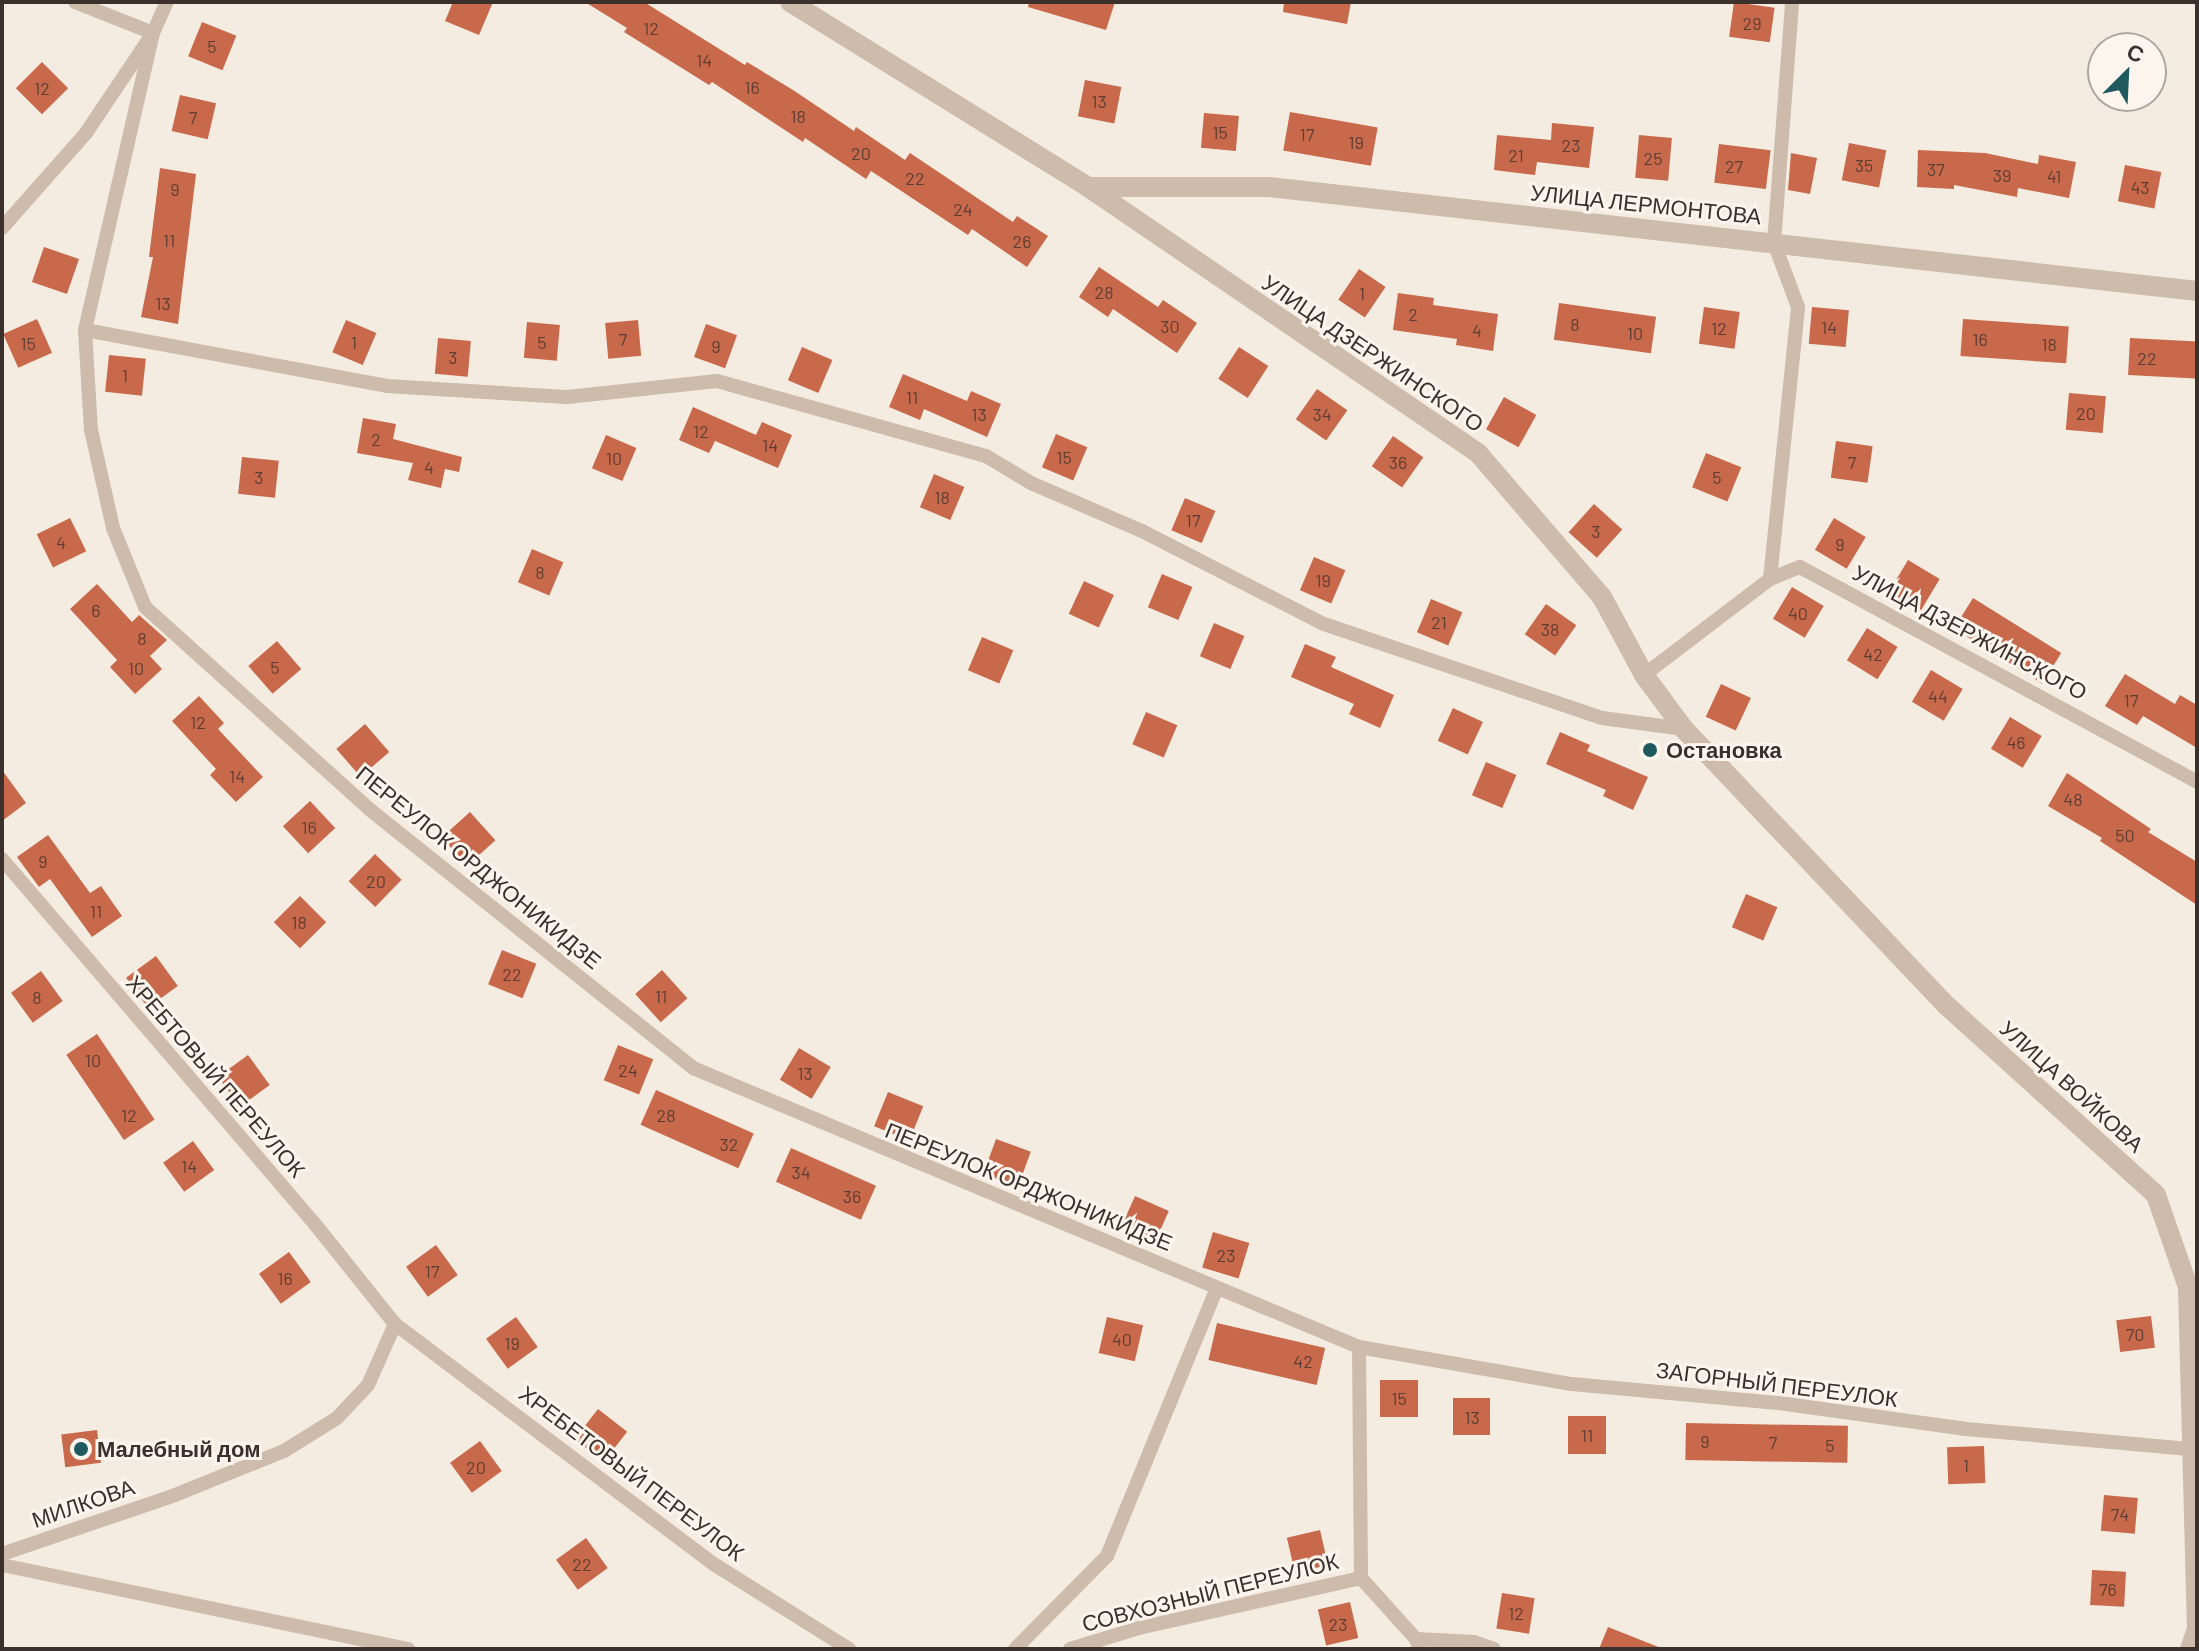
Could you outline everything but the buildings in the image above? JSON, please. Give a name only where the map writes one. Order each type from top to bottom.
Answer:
[{"type":"street","name":"УЛИЦА ДЗЕРЖИНСКОГО","points":[[790,2],[1088,187],[1478,453],[1602,597],[1644,675]]},
{"type":"street","name":"УЛИЦА ЛЕРМОНТОВА","points":[[1088,187],[1269,187],[2197,291]]},
{"type":"street","name":"УЛИЦА ВОЙКОВА","points":[[1644,675],[1684,729],[1946,1005],[2156,1195],[2188,1287],[2197,1629],[2190,1649]]},
{"type":"lane","points":[[75,2],[153,33]]},
{"type":"lane","points":[[2,228],[86,133],[153,33],[167,2]]},
{"type":"lane","points":[[1770,579],[1798,307],[1774,243],[1792,2]]},
{"type":"lane","name":"ПЕРЕУЛОК ОРДЖОНИКИДЗЕ","points":[[153,33],[85,330],[91,430],[113,528],[145,607],[369,809],[693,1068],[1359,1347]]},
{"type":"lane","points":[[85,330],[387,386],[567,397],[717,381],[986,456],[1031,483],[1142,531],[1324,624],[1602,718],[1684,729]]},
{"type":"lane","name":"УЛИЦА ДЗЕРЖИНСКОГО","points":[[1644,675],[1770,579],[1800,567],[2197,782]]},
{"type":"lane","name":"ХРЕБТОВЫЙ ПЕРЕУЛОК","points":[[2,859],[116,997],[314,1223],[395,1324]]},
{"type":"lane","points":[[1015,1649],[1107,1556],[1217,1288]]},
{"type":"lane","name":"МИЛКОВА","points":[[2,1554],[175,1495],[284,1451],[337,1418],[368,1385],[395,1324]]},
{"type":"lane","name":"ХРЕБЕТОВЫЙ ПЕРЕУЛОК","points":[[395,1324],[712,1563],[849,1649]]},
{"type":"lane","name":"ЗАГОРНЫЙ ПЕРЕУЛОК","points":[[1359,1347],[1572,1384],[1786,1404],[1966,1429],[2192,1449]]},
{"type":"lane","name":"СОВХОЗНЫЙ ПЕРЕУЛОК","points":[[1359,1347],[1361,1578],[1418,1644],[1474,1642],[1494,1649]]},
{"type":"lane","points":[[2,1565],[408,1649]]},
{"type":"lane","name":"СОВХОЗНЫЙ ПЕРЕУЛОК","points":[[1070,1649],[1139,1628],[1361,1578]]},
{"type":"place","name":"Остановка","points":[[1650,750]]},
{"type":"place","name":"Малебный дом","points":[[81,1449]]}]
